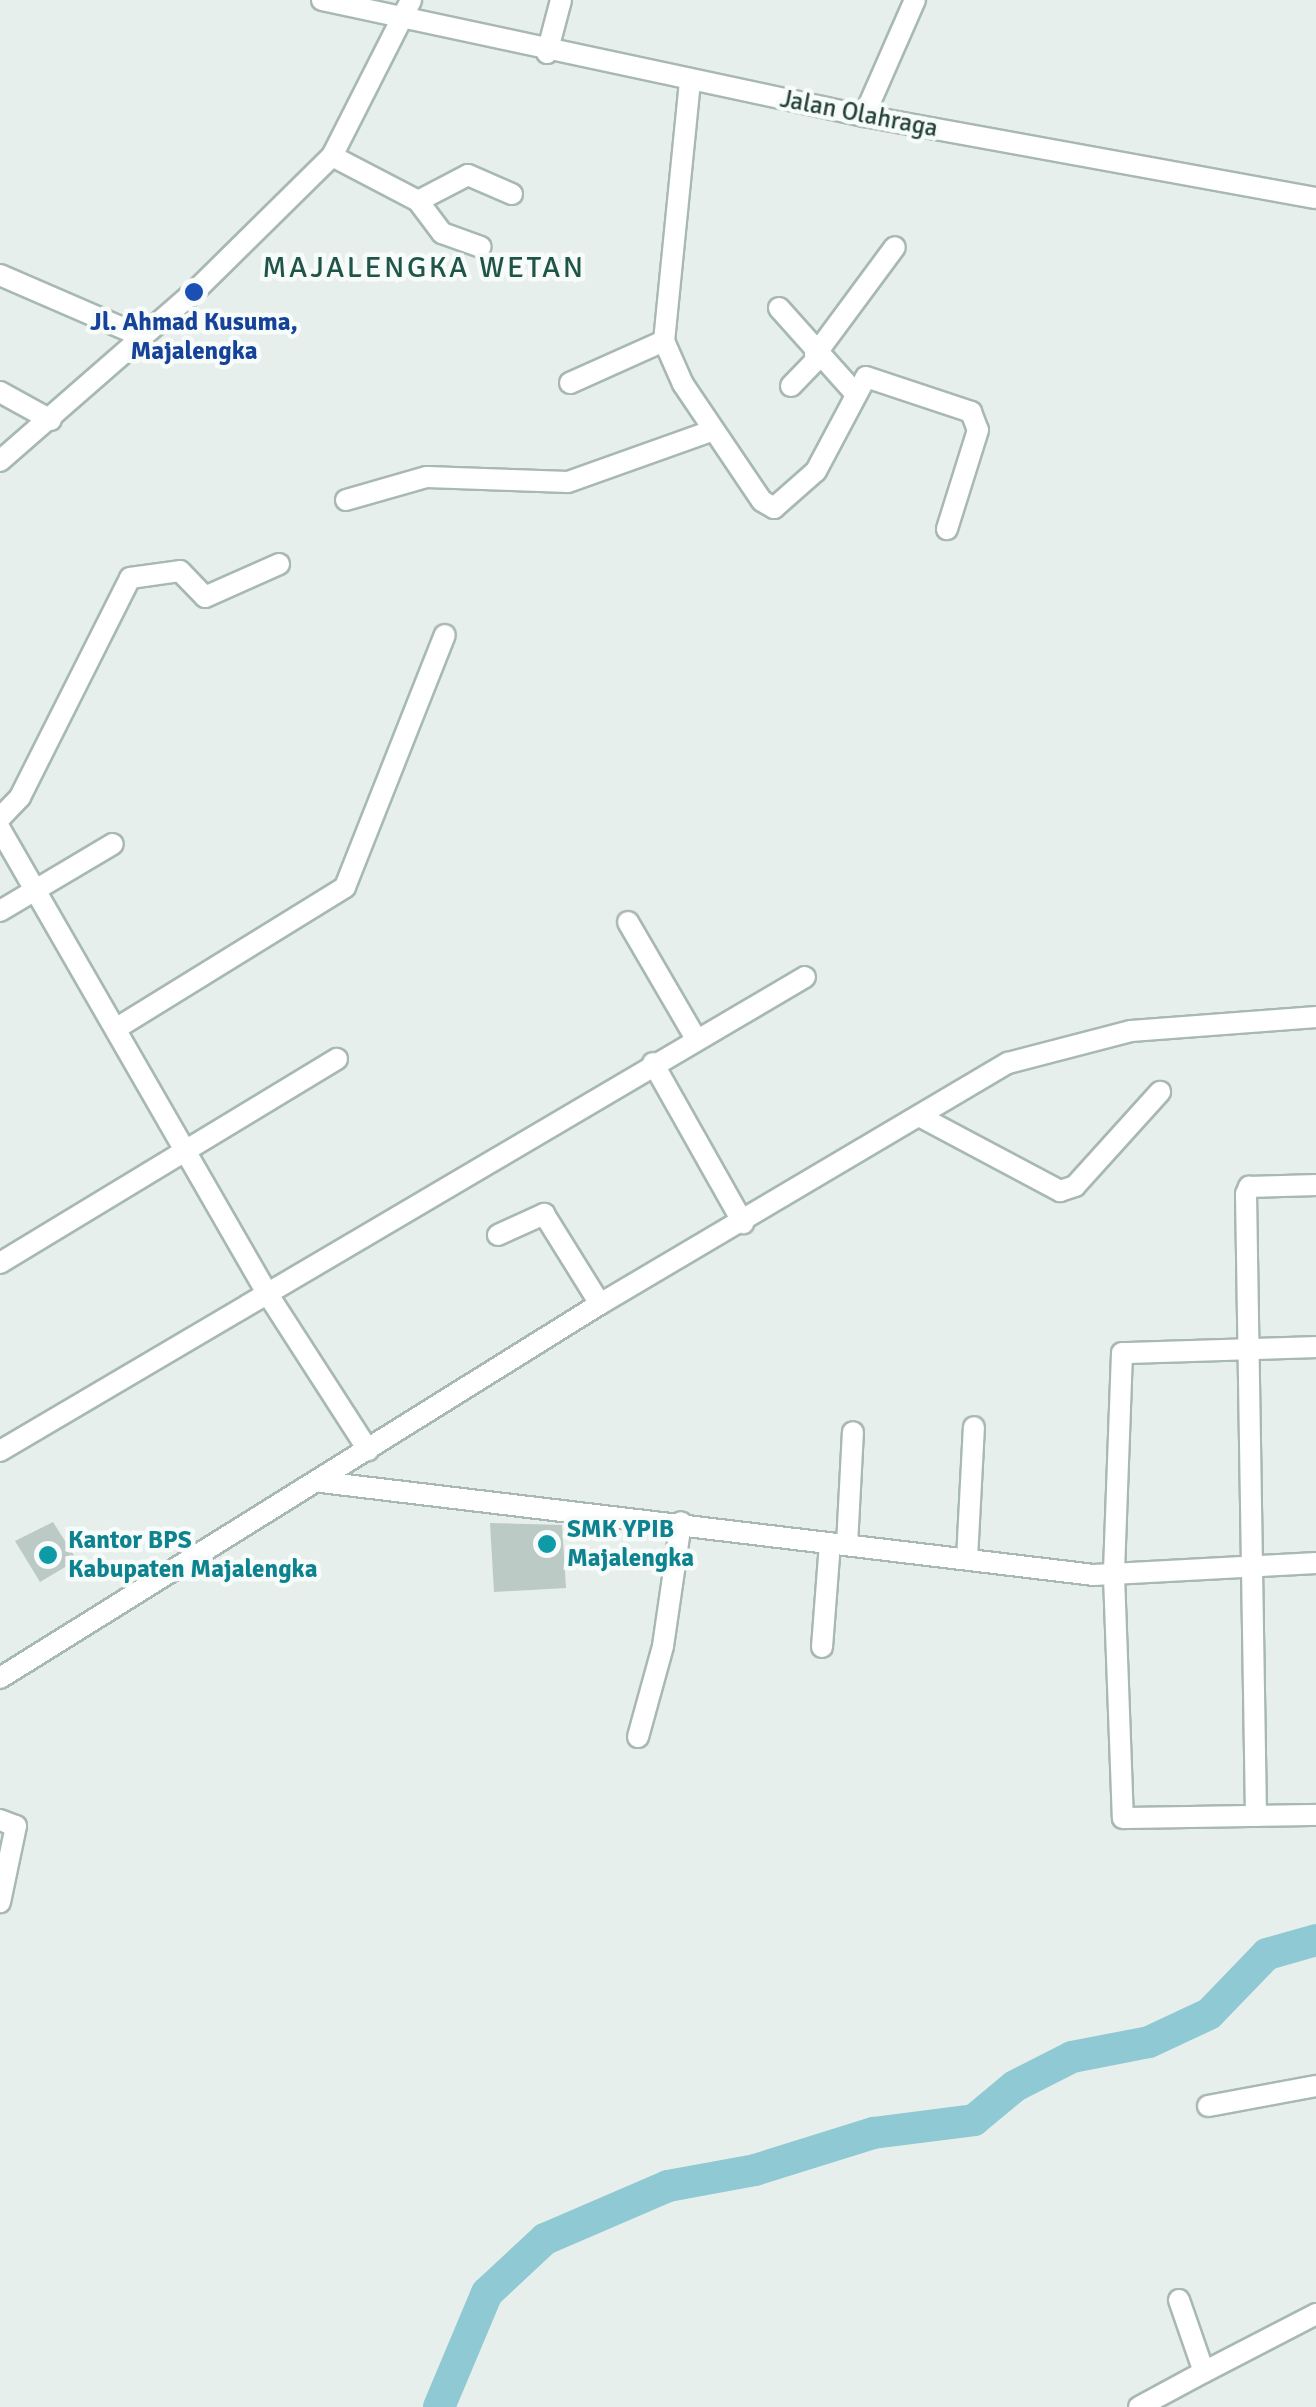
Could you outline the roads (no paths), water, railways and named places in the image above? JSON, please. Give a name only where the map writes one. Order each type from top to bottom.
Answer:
[{"type":"street","name":"Jalan Olahraga","points":[[322,0],[547,53],[864,116],[1316,198]]},
{"type":"street","points":[[0,462],[143,337],[332,156],[404,21],[411,0]]},
{"type":"street","points":[[547,53],[561,0]]},
{"type":"street","points":[[864,116],[915,0]]},
{"type":"street","points":[[690,81],[664,341],[711,431],[774,508],[816,471],[856,394],[871,376],[978,420],[947,529]]},
{"type":"street","points":[[332,156],[418,201],[442,234],[481,247]]},
{"type":"street","points":[[418,201],[468,175],[512,194]]},
{"type":"street","points":[[790,386],[817,356],[895,247]]},
{"type":"street","points":[[0,275],[143,337]]},
{"type":"street","points":[[778,308],[817,356],[856,394]]},
{"type":"street","points":[[570,383],[664,341]]},
{"type":"street","points":[[0,392],[52,420]]},
{"type":"street","points":[[346,500],[394,482],[465,474],[568,482],[711,431]]},
{"type":"street","points":[[0,818],[20,797],[130,578],[180,572],[205,597],[278,564]]},
{"type":"street","points":[[117,1028],[345,886],[445,635]]},
{"type":"street","points":[[0,828],[267,1293],[368,1450]]},
{"type":"street","points":[[0,910],[112,844]]},
{"type":"street","points":[[628,922],[696,1039]]},
{"type":"street","points":[[0,1451],[805,978]]},
{"type":"street","points":[[0,1678],[322,1482],[600,1304],[1008,1063],[1070,1043],[1316,1017]]},
{"type":"street","points":[[0,1263],[188,1153],[337,1059]]},
{"type":"street","points":[[653,1064],[743,1223]]},
{"type":"street","points":[[919,1116],[1060,1191],[1074,1186],[1160,1092]]},
{"type":"street","points":[[1256,1816],[1246,1194],[1249,1188],[1316,1185]]},
{"type":"street","points":[[498,1235],[544,1214],[600,1304]]},
{"type":"street","points":[[1316,1347],[1130,1348],[1117,1360],[1114,1576],[1121,1816],[1316,1815]]},
{"type":"street","points":[[966,1559],[974,1427]]},
{"type":"street","points":[[822,1647],[853,1432]]},
{"type":"street","points":[[322,1482],[1114,1576],[1250,1564],[1316,1563]]},
{"type":"street","points":[[638,1737],[663,1646],[681,1522]]},
{"type":"street","points":[[0,1820],[16,1826],[0,1902]]},
{"type":"street","points":[[1208,2106],[1316,2086]]},
{"type":"street","points":[[1180,2300],[1204,2372]]},
{"type":"street","points":[[1139,2407],[1316,2314]]},
{"type":"waterway","points":[[439,2407],[487,2293],[545,2239],[668,2186],[755,2170],[873,2133],[974,2120],[1015,2086],[1072,2057],[1149,2042],[1209,2014],[1267,1954],[1316,1940]]},
{"type":"place","name":"Jl. Ahmad Kusuma, Majalengka","points":[[194,292]]},
{"type":"place","name":"SMK YPIB Majalengka","points":[[547,1544]]},
{"type":"place","name":"Kantor BPS Kabupaten Majalengka","points":[[48,1555]]},
{"type":"district","name":"MAJALENGKA WETAN","points":[[424,268]]}]
